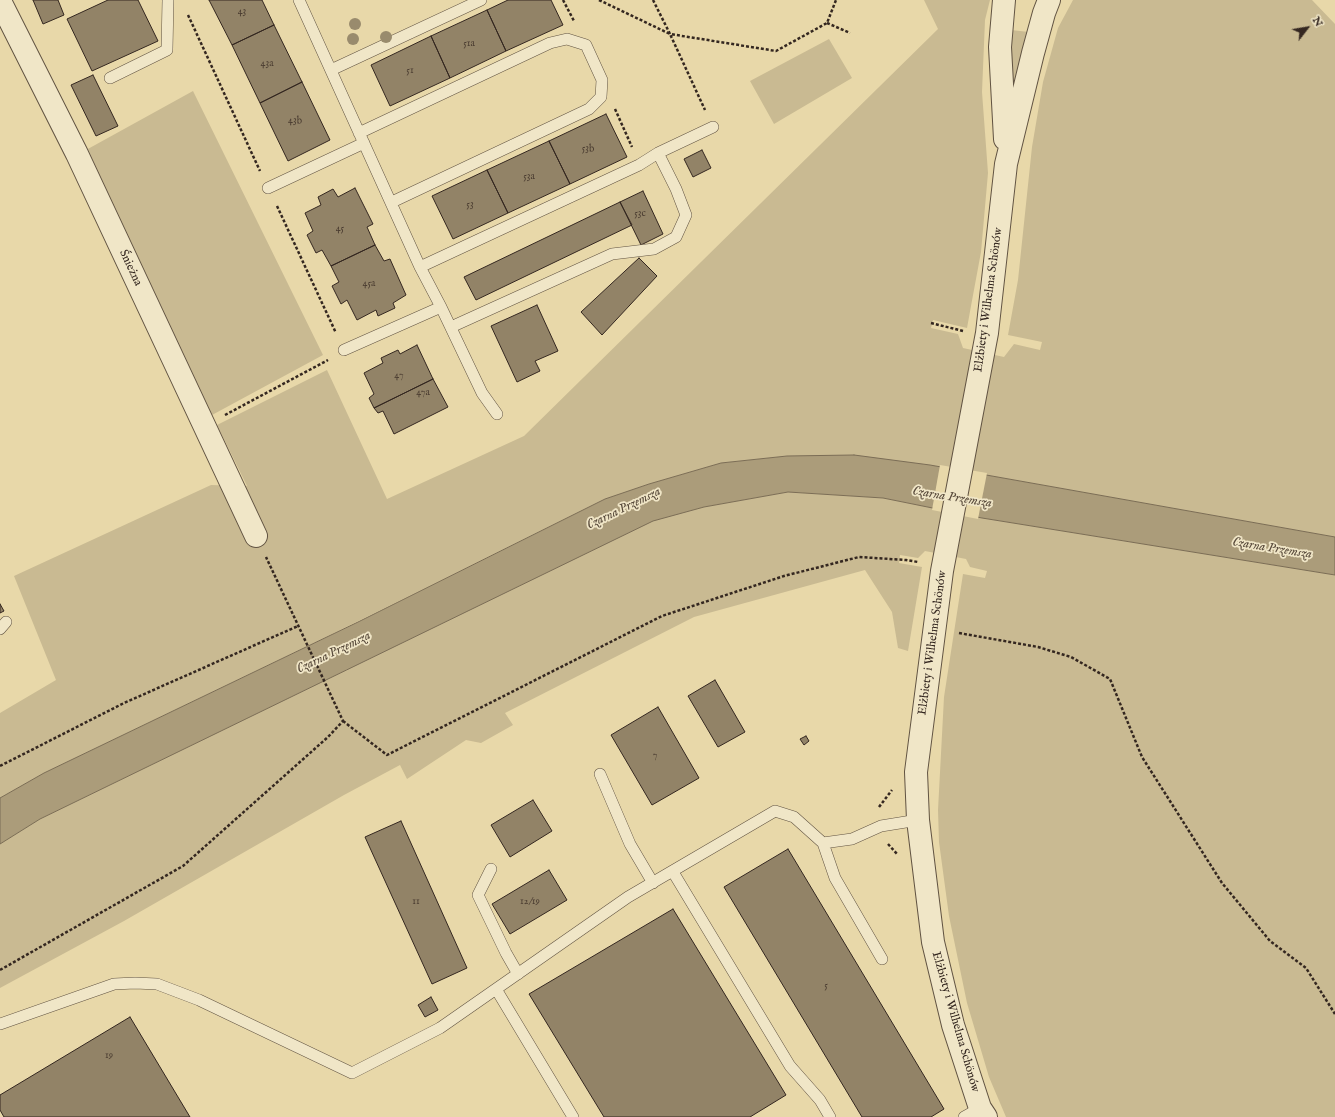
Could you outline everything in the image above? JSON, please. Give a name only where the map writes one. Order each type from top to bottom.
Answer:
[{"type":"street","name":"Elżbiety i Wilhelma Schönów","points":[[1004,0],[1000,47],[1006,164]]},
{"type":"street","name":"Śnieżna","points":[[0,1],[77,154],[256,536]]},
{"type":"street","name":"Elżbiety i Wilhelma Schönów","points":[[976,1114],[933,942],[918,820],[916,772],[942,571],[978,333],[1006,164],[1043,4]]},
{"type":"lane","points":[[110,78],[167,50],[168,0]]},
{"type":"lane","points":[[331,70],[481,0]]},
{"type":"lane","points":[[303,1],[331,70],[392,202],[420,267],[451,327],[482,393],[497,414]]},
{"type":"lane","points":[[268,188],[362,138],[550,43],[567,39],[586,45],[602,80],[601,97],[589,109],[392,202]]},
{"type":"lane","points":[[420,267],[639,165],[658,153],[713,127]]},
{"type":"lane","points":[[451,327],[612,254],[654,249],[676,236],[686,215],[676,189],[658,153]]},
{"type":"lane","points":[[344,350],[441,307]]},
{"type":"lane","points":[[600,774],[630,844],[653,884]]},
{"type":"lane","points":[[0,1024],[114,984],[157,984],[199,1000],[352,1073],[440,1028],[628,898],[775,811],[794,816],[823,843],[835,878],[882,959]]},
{"type":"lane","points":[[823,843],[852,839],[881,826],[918,820]]},
{"type":"lane","points":[[491,869],[478,895],[506,953],[518,974]]},
{"type":"lane","points":[[673,872],[790,1066],[820,1100],[830,1117]]},
{"type":"lane","points":[[496,989],[573,1117]]},
{"type":"path","points":[[599,0],[670,34],[776,51],[827,23],[836,0]]},
{"type":"path","points":[[653,0],[713,127]]},
{"type":"path","points":[[827,23],[850,33]]},
{"type":"path","points":[[602,80],[639,165]]},
{"type":"path","points":[[931,323],[978,333]]},
{"type":"path","points":[[204,426],[264,392],[316,367]]},
{"type":"path","points":[[256,536],[343,721],[386,755],[662,616],[784,576],[859,557],[906,560],[920,563]]},
{"type":"path","points":[[0,766],[124,703],[298,626]]},
{"type":"path","points":[[958,632],[1038,647],[1071,657],[1110,679],[1142,757],[1222,882],[1270,941],[1306,968],[1335,1014]]},
{"type":"path","points":[[0,970],[183,866],[328,737],[343,721]]},
{"type":"shaded area","points":[[924,0],[990,0],[985,20],[982,92],[988,173],[981,252],[967,328],[933,320],[931,328],[958,334],[963,348],[1004,357],[1014,344],[1040,350],[1042,342],[1008,335],[1018,280],[1032,147],[1043,82],[1058,28],[1073,0],[1312,0],[1335,24],[1335,537],[930,465],[787,456],[721,463],[649,484],[605,499],[322,639],[44,773],[0,798],[0,713],[56,680],[14,576],[211,485],[247,486],[217,425],[327,370],[387,499],[524,436],[938,29]]},
{"type":"shaded area","points":[[1011,30],[1029,32],[1010,108],[1011,48]]},
{"type":"shaded area","points":[[829,39],[852,78],[774,124],[750,81]]},
{"type":"shaded area","points":[[193,91],[323,355],[212,415],[86,150]]},
{"type":"shaded area","points":[[788,492],[883,498],[982,518],[1335,575],[1335,1117],[1006,1117],[989,1077],[967,1003],[949,916],[939,842],[938,810],[944,697],[963,574],[985,578],[987,571],[970,567],[966,559],[925,551],[918,558],[900,555],[899,563],[922,567],[908,651],[898,648],[892,612],[865,570],[694,617],[505,713],[513,725],[481,743],[466,740],[407,779],[400,765],[344,795],[124,921],[0,988],[0,844],[40,819],[653,520],[704,507]]},
{"type":"water","name":"Czarna Przemsza","points":[[854,455],[930,465],[1335,537],[1335,575],[982,518],[883,498],[788,492],[704,507],[653,521],[40,819],[0,844],[0,798],[44,773],[358,622],[605,499],[649,484],[721,463],[787,456]]},
{"type":"pier","points":[[940,465],[987,473],[978,519],[932,510]]},
{"type":"building","points":[[33,0],[58,0],[64,15],[43,24]]},
{"type":"building","points":[[108,0],[138,0],[158,41],[92,71],[67,19]]},
{"type":"building","points":[[209,0],[262,0],[274,25],[232,45]]},
{"type":"building","points":[[508,0],[551,0],[563,25],[506,51],[487,10]]},
{"type":"building","points":[[487,10],[506,51],[450,78],[431,36]]},
{"type":"building","points":[[274,25],[302,82],[260,103],[232,45]]},
{"type":"building","points":[[431,36],[450,78],[390,106],[371,65]]},
{"type":"building","points":[[93,75],[118,126],[96,136],[71,85]]},
{"type":"building","points":[[302,82],[330,140],[288,161],[260,103]]},
{"type":"building","points":[[606,114],[627,157],[570,184],[549,141]]},
{"type":"building","points":[[549,141],[570,184],[508,213],[487,170]]},
{"type":"building","points":[[702,150],[711,168],[693,177],[684,159]]},
{"type":"building","points":[[487,170],[508,213],[453,239],[432,196]]},
{"type":"building","points":[[355,188],[373,224],[367,227],[375,245],[331,266],[322,250],[316,253],[307,235],[313,231],[305,213],[321,205],[318,197],[333,189],[338,197]]},
{"type":"building","points":[[643,191],[663,234],[641,245],[620,202]]},
{"type":"building","points":[[620,202],[632,225],[476,300],[464,277]]},
{"type":"building","points":[[375,245],[384,261],[390,259],[406,295],[393,303],[395,308],[378,316],[376,310],[357,320],[347,300],[341,304],[332,286],[339,282],[331,266]]},
{"type":"building","points":[[639,258],[657,276],[602,335],[581,312]]},
{"type":"building","points":[[537,305],[558,351],[535,361],[540,371],[517,382],[491,326]]},
{"type":"building","points":[[417,345],[433,379],[374,408],[369,398],[374,394],[364,373],[383,363],[381,358],[398,350],[400,354]]},
{"type":"building","points":[[433,379],[448,407],[394,434],[383,411],[378,413],[374,408]]},
{"type":"building","points":[[0,604],[4,611],[0,613]]},
{"type":"building","points":[[715,680],[745,732],[718,747],[688,696]]},
{"type":"building","points":[[658,707],[699,778],[652,805],[611,735]]},
{"type":"building","points":[[806,736],[809,741],[804,745],[800,739]]},
{"type":"building","points":[[533,800],[552,831],[510,857],[491,825]]},
{"type":"building","points":[[401,821],[467,968],[432,984],[365,837]]},
{"type":"building","points":[[788,849],[944,1109],[931,1117],[862,1117],[724,887]]},
{"type":"building","points":[[549,870],[567,900],[510,934],[492,904]]},
{"type":"building","points":[[673,909],[786,1095],[750,1117],[604,1117],[529,994]]},
{"type":"building","points":[[431,997],[438,1010],[425,1017],[418,1005]]},
{"type":"building","points":[[130,1017],[190,1117],[4,1117],[0,1110],[0,1095]]}]
